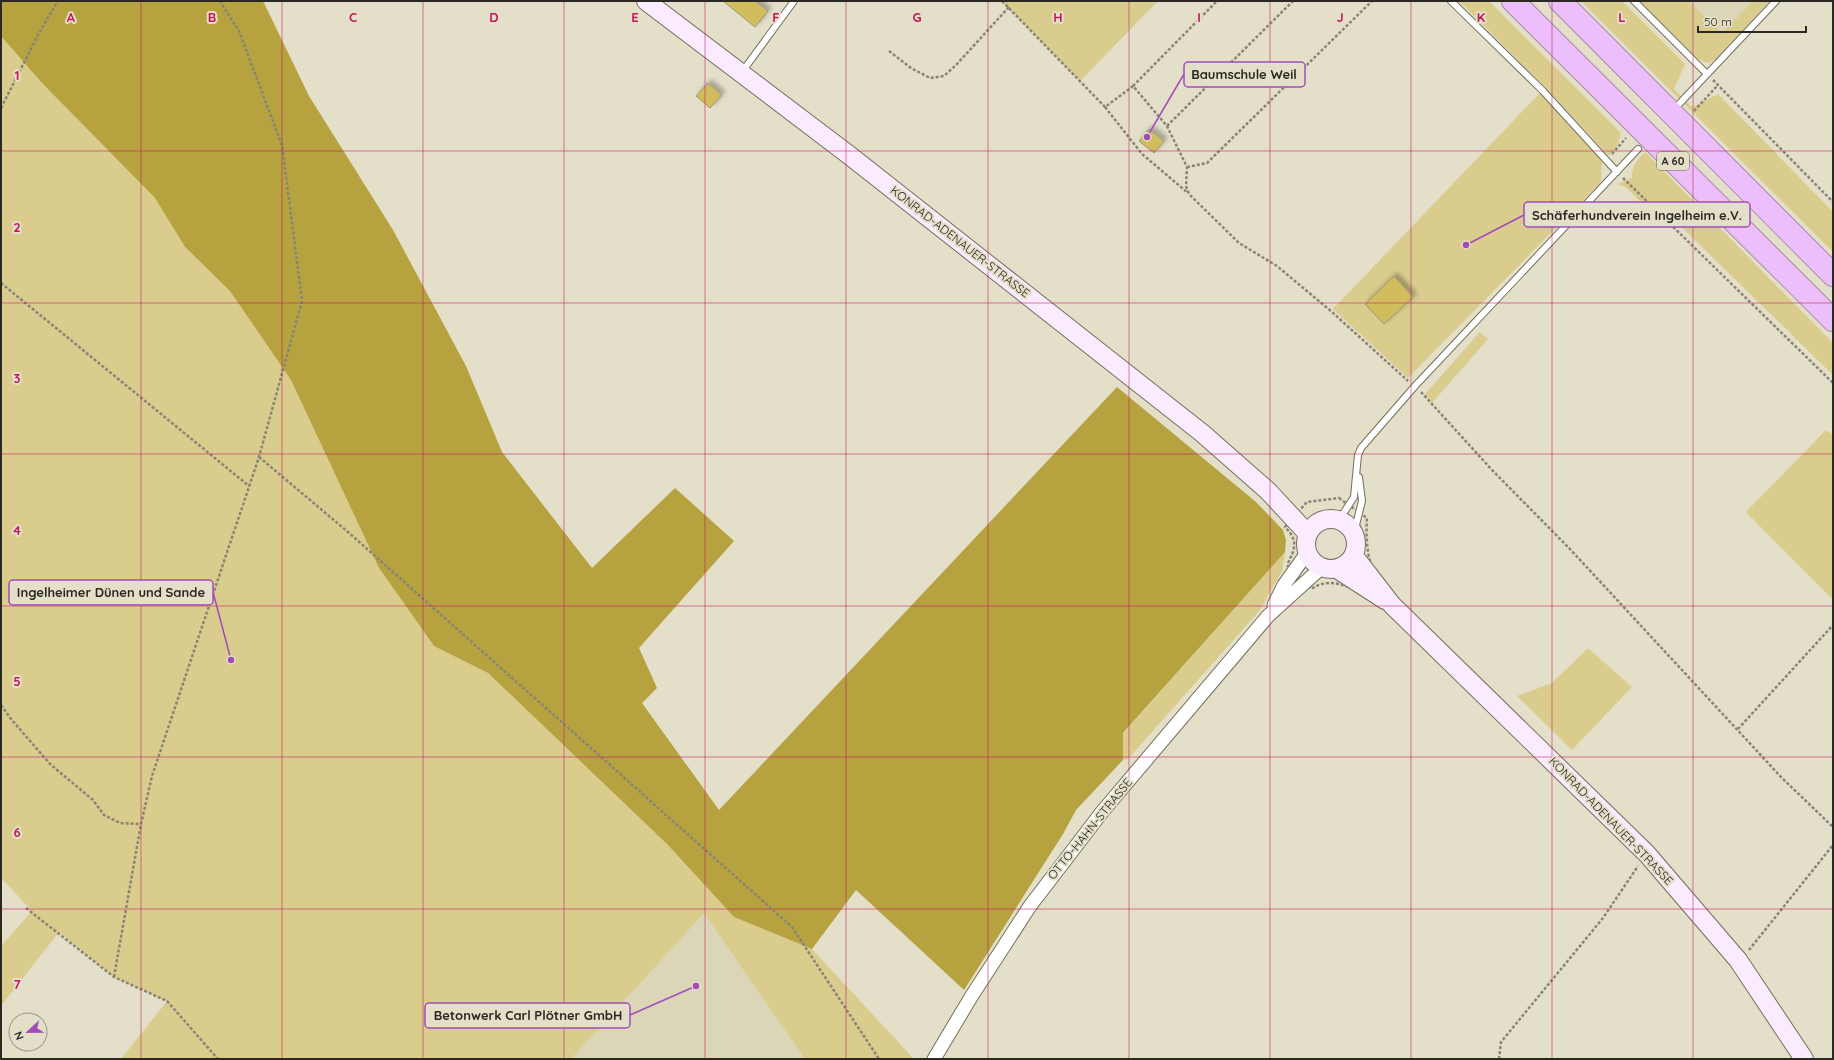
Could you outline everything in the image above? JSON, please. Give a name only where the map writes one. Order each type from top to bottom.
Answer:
[{"type":"highway","name":"A 60","points":[[1513,1],[1833,320]]},
{"type":"highway","name":"A 60","points":[[1560,1],[1681,113],[1833,275]]},
{"type":"main road","name":"KONRAD-ADENAUER-STRASSE","points":[[646,1],[1032,298],[1202,434],[1312,528]]},
{"type":"main road","points":[[1332,518],[1340,520],[1345,523],[1354,533],[1356,548],[1354,556],[1345,566],[1329,568],[1314,563],[1307,553],[1306,540],[1312,528],[1332,518]]},
{"type":"main road","name":"KONRAD-ADENAUER-STRASSE","points":[[1354,556],[1392,605],[1647,854],[1738,960],[1804,1059]]},
{"type":"main road","name":"KONRAD-ADENAUER-STRASSE","points":[[1329,568],[1392,605]]},
{"type":"street","name":"OTTO-HAHN-STRASSE","points":[[1268,616],[1284,586],[1307,553]]},
{"type":"street","name":"OTTO-HAHN-STRASSE","points":[[934,1059],[971,997],[1030,906],[1062,861],[1268,616],[1329,568]]},
{"type":"lane","points":[[741,74],[794,1]]},
{"type":"lane","points":[[1451,1],[1543,91],[1617,172]]},
{"type":"lane","points":[[1634,1],[1707,74]]},
{"type":"lane","points":[[1681,113],[1707,74],[1776,1]]},
{"type":"lane","points":[[1354,533],[1362,501],[1358,470],[1358,455],[1361,448],[1414,386],[1638,149]]},
{"type":"lane","points":[[1340,520],[1354,496],[1358,470]]},
{"type":"path","points":[[1,108],[39,33],[58,1]]},
{"type":"path","points":[[114,977],[141,824],[152,776],[259,457],[302,302],[282,145],[239,31],[220,1]]},
{"type":"path","points":[[1002,1],[1105,107],[1142,154],[1189,194],[1239,243],[1277,266],[1332,312],[1414,386],[1492,470],[1569,548],[1781,777],[1833,827]]},
{"type":"path","points":[[1105,107],[1133,86],[1217,1]]},
{"type":"path","points":[[1167,126],[1293,1]]},
{"type":"path","points":[[1187,167],[1207,163],[1372,1]]},
{"type":"path","points":[[889,51],[911,68],[930,78],[944,76],[957,64],[1008,8]]},
{"type":"path","points":[[1707,74],[1833,202]]},
{"type":"path","points":[[1681,113],[1718,85]]},
{"type":"path","points":[[1133,86],[1167,126],[1187,167],[1186,186],[1189,194]]},
{"type":"path","points":[[1606,160],[1638,126]]},
{"type":"path","points":[[1617,172],[1833,383]]},
{"type":"path","points":[[1,283],[249,486]]},
{"type":"path","points":[[259,457],[348,532],[792,927],[879,1059]]},
{"type":"path","points":[[1302,508],[1307,502],[1339,498],[1344,502]]},
{"type":"path","points":[[1365,516],[1367,518],[1366,529],[1368,556],[1371,565],[1375,570],[1373,573]]},
{"type":"path","points":[[1288,524],[1285,527],[1293,535],[1295,546],[1287,565],[1290,569]]},
{"type":"path","points":[[1738,729],[1833,625]]},
{"type":"path","points":[[1,705],[11,719],[50,764],[93,800],[104,815],[120,823],[141,824]]},
{"type":"path","points":[[1738,960],[1750,950],[1833,845]]},
{"type":"path","points":[[1499,1059],[1501,1042],[1603,918],[1635,868],[1647,854]]},
{"type":"path","points":[[26,908],[114,977],[167,1001],[218,1059]]},
{"type":"shaded area","points":[[1,1],[262,1],[264,3],[309,96],[393,230],[466,366],[502,452],[592,568],[675,488],[734,541],[639,648],[657,688],[642,703],[719,810],[1117,387],[1256,502],[1283,530],[1286,540],[1285,552],[1123,733],[1123,760],[1076,810],[1063,834],[964,990],[856,890],[812,949],[734,917],[667,844],[488,673],[434,646],[379,568],[291,380],[230,291],[185,247],[155,198],[41,82],[1,36]]},
{"type":"shaded area","points":[[1002,1],[1158,1],[1080,81]]},
{"type":"shaded area","points":[[1459,1],[1489,1],[1621,133],[1618,145],[1609,156],[1545,87]]},
{"type":"shaded area","points":[[1581,1],[1622,1],[1685,64],[1674,89],[1692,107],[1718,94],[1833,212],[1833,252]]},
{"type":"shaded area","points":[[1639,1],[1689,1],[1722,33],[1753,1],[1770,1],[1716,59],[1708,63],[1698,59]]},
{"type":"shaded area","points":[[1689,1],[1753,1],[1722,33]]},
{"type":"shaded area","points":[[1,36],[41,82],[155,198],[185,247],[230,291],[291,380],[379,568],[434,646],[488,673],[667,844],[734,917],[812,949],[914,1059],[805,1059],[704,913],[571,1059],[121,1059],[167,1001],[114,977],[59,932],[1,1006],[1,946],[32,911],[1,878]]},
{"type":"shaded area","points":[[1540,93],[1602,161],[1601,182],[1408,378],[1333,309]]},
{"type":"shaded area","points":[[1645,152],[1833,343],[1833,375],[1662,208],[1653,215],[1626,187],[1617,184],[1632,178],[1635,164]]},
{"type":"shaded area","points":[[1480,332],[1488,339],[1432,403],[1425,394]]},
{"type":"shaded area","points":[[1826,430],[1833,435],[1833,600],[1746,512]]},
{"type":"shaded area","points":[[1285,552],[1282,571],[1260,610],[1128,759],[1123,760],[1123,734]]},
{"type":"shaded area","points":[[1588,648],[1632,687],[1572,750],[1517,696],[1552,683]]},
{"type":"shaded area","points":[[704,912],[805,1059],[571,1059]]},
{"type":"building","points":[[723,1],[755,1],[768,11],[755,27]]},
{"type":"building","points":[[708,83],[722,95],[710,108],[696,96]]},
{"type":"building","points":[[1149,129],[1164,141],[1154,153],[1139,141]]},
{"type":"building","points":[[1394,276],[1413,297],[1384,324],[1365,304]]},
{"type":"place","name":"Baumschule Weil","points":[[1147,137]]},
{"type":"place","name":"Schäferhundverein Ingelheim e.V.","points":[[1466,245]]},
{"type":"place","name":"Ingelheimer Dünen und Sande","points":[[231,660]]},
{"type":"place","name":"Betonwerk Carl Plötner GmbH","points":[[696,986]]}]
